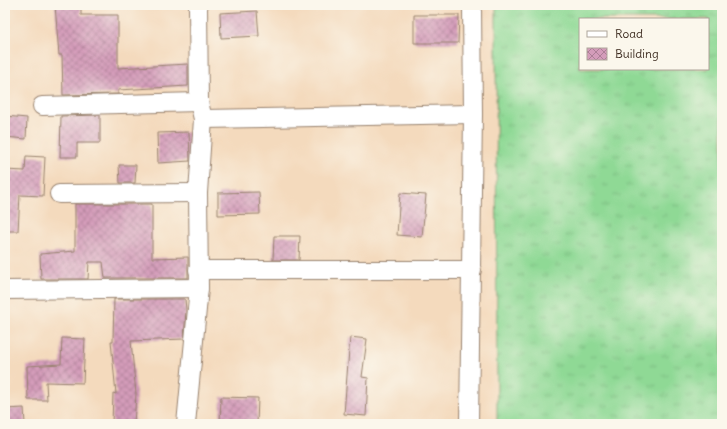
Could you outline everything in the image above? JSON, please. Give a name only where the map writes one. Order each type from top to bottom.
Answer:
[{"type":"street","points":[[186,424],[199,288],[198,193],[201,111],[198,5]]},
{"type":"street","points":[[469,424],[472,270],[472,5]]},
{"type":"street","points":[[42,106],[201,111],[473,114]]},
{"type":"street","points":[[60,194],[198,193]]},
{"type":"street","points":[[198,270],[472,270]]},
{"type":"street","points":[[5,290],[199,288]]},
{"type":"green space","points":[[496,5],[722,5],[722,424],[497,424]]},
{"type":"building","points":[[55,5],[81,5],[81,15],[118,15],[118,68],[188,64],[188,86],[118,90],[118,94],[63,95],[62,55],[59,55]]},
{"type":"building","points":[[257,11],[259,36],[221,38],[220,13]]},
{"type":"building","points":[[414,15],[459,15],[458,43],[414,43]]},
{"type":"building","points":[[100,115],[100,143],[77,143],[77,157],[60,157],[61,116]]},
{"type":"building","points":[[5,116],[27,118],[26,139],[5,137]]},
{"type":"building","points":[[189,132],[190,161],[158,163],[157,133]]},
{"type":"building","points":[[26,156],[45,157],[43,196],[20,195],[18,231],[5,231],[5,170],[25,171]]},
{"type":"building","points":[[119,165],[136,165],[135,183],[120,183]]},
{"type":"building","points":[[259,192],[260,214],[218,215],[218,193]]},
{"type":"building","points":[[400,193],[426,195],[422,237],[397,235]]},
{"type":"building","points":[[75,204],[152,204],[152,258],[188,257],[188,278],[105,278],[103,262],[89,262],[88,279],[41,279],[40,254],[75,251]]},
{"type":"building","points":[[274,236],[300,236],[299,260],[273,260]]},
{"type":"building","points":[[114,299],[185,299],[186,310],[184,339],[131,341],[136,394],[134,424],[112,424],[113,393],[116,394],[111,341],[113,341]]},
{"type":"building","points":[[350,337],[367,339],[362,377],[368,378],[366,416],[344,414]]},
{"type":"building","points":[[62,338],[85,339],[83,383],[46,382],[47,400],[28,400],[27,366],[61,364]]},
{"type":"building","points":[[221,397],[258,398],[257,424],[220,424]]},
{"type":"building","points":[[24,408],[25,424],[5,424],[5,409]]}]
